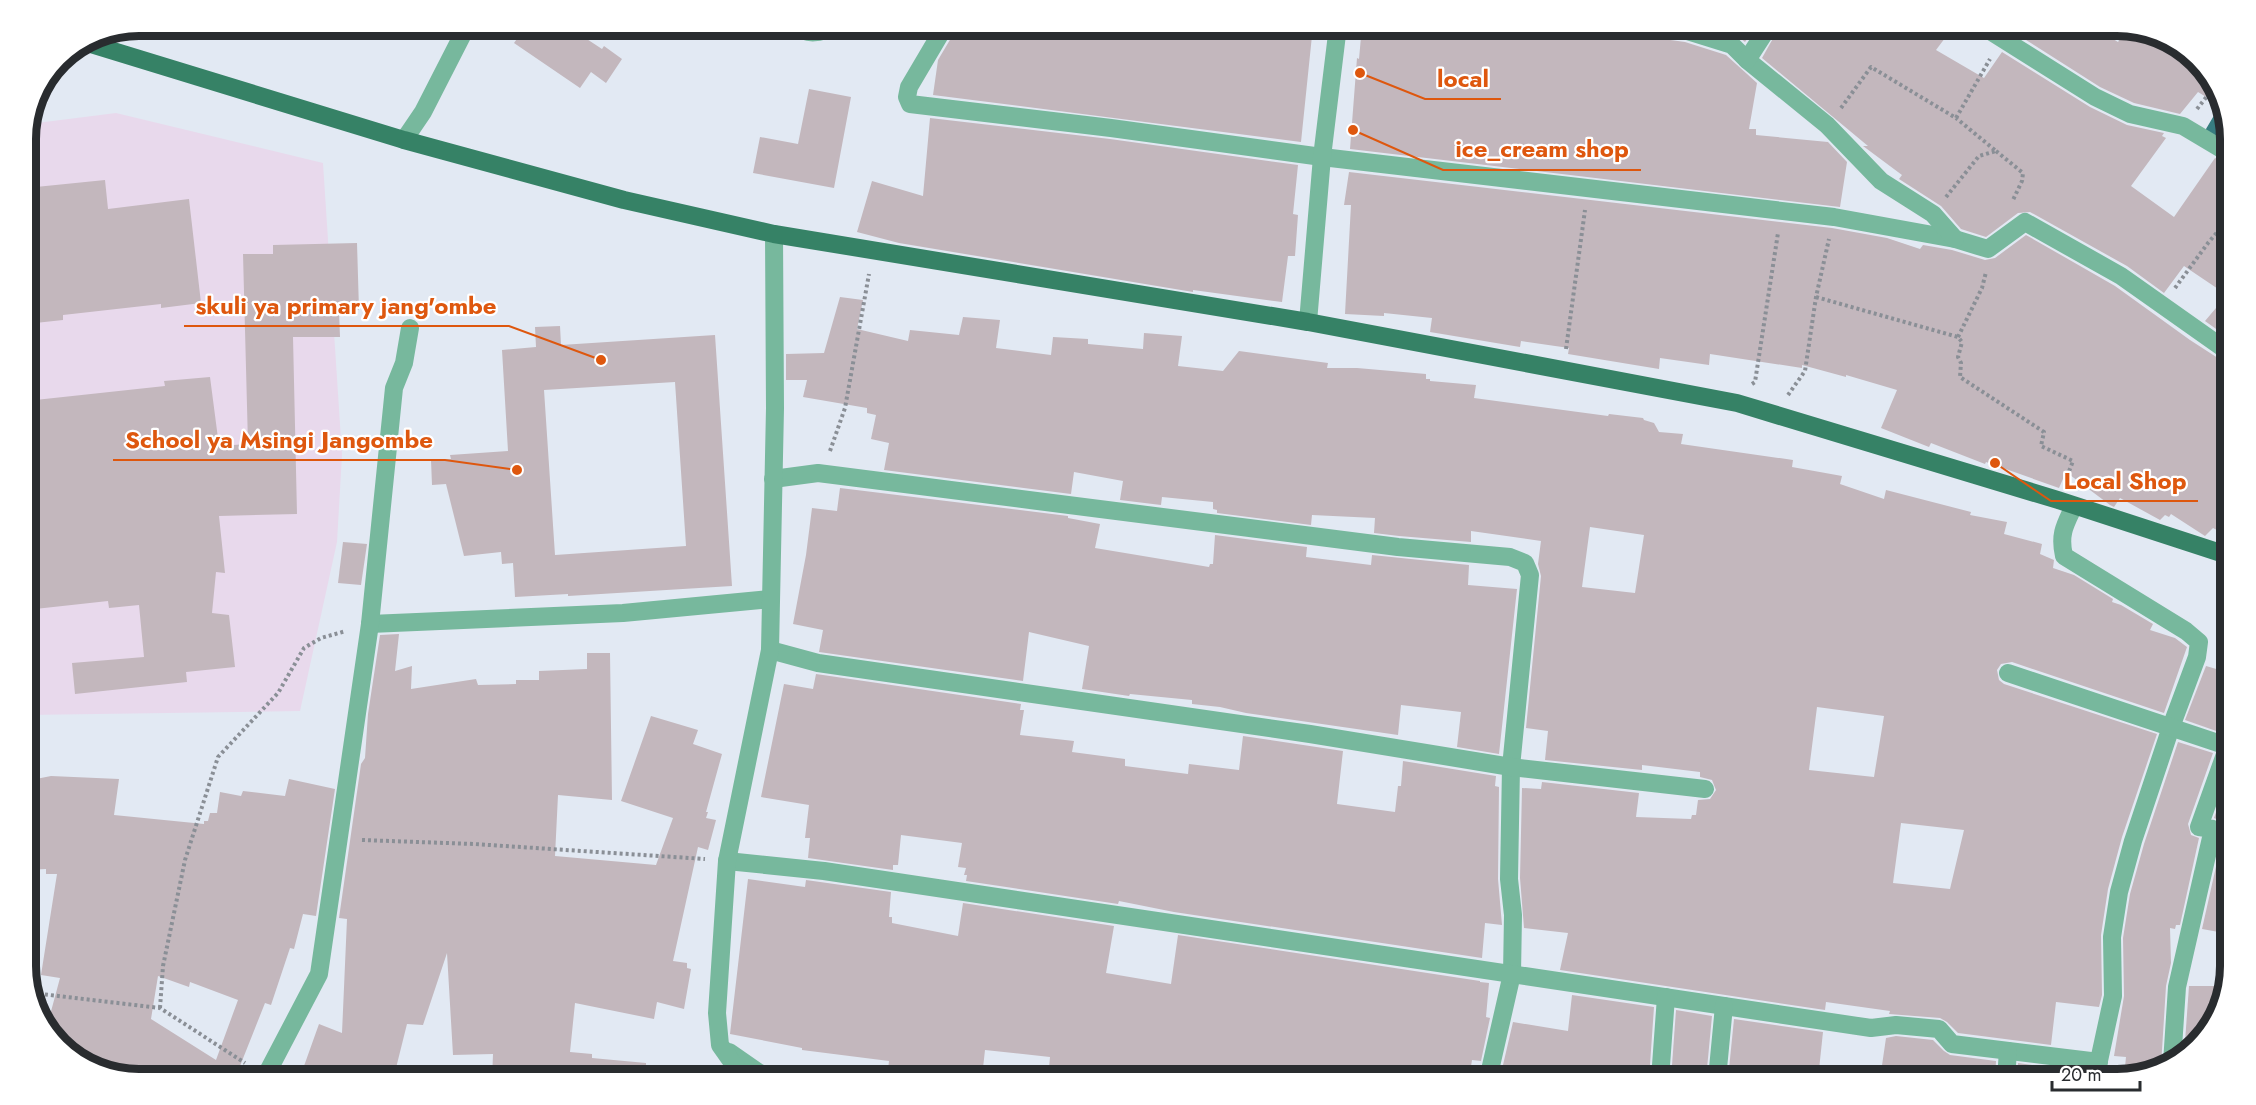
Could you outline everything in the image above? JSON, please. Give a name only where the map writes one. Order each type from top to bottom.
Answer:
[{"type":"main road","points":[[96,46],[404,140],[624,200],[774,234],[1308,322],[1737,403],[2066,503],[2220,553]]},
{"type":"street","points":[[404,140],[423,112],[462,36]]},
{"type":"street","points":[[939,36],[909,87],[907,97],[910,105],[1834,218],[1955,239],[1988,249],[2025,222],[2121,276],[2220,346]]},
{"type":"street","points":[[1308,322],[1322,157],[1337,36]]},
{"type":"street","points":[[1708,36],[1732,45],[1747,60],[1827,125],[1881,181],[1933,214],[1955,239]]},
{"type":"street","points":[[1747,60],[1763,36]]},
{"type":"street","points":[[1997,36],[2095,97],[2130,114],[2183,126],[2220,148]]},
{"type":"street","points":[[736,1069],[720,1045],[717,1013],[727,861],[770,650],[774,234]]},
{"type":"street","points":[[270,1069],[319,974],[370,624],[394,388],[404,363],[410,328]]},
{"type":"street","points":[[773,479],[818,473],[1398,547],[1510,557],[1525,563],[1530,575],[1511,767],[1509,879],[1513,915],[1512,975],[1491,1069]]},
{"type":"street","points":[[2066,503],[2060,542],[2064,556],[2186,631],[2199,642],[2197,657],[2170,727],[2119,892],[2112,936],[2114,996],[2097,1069]]},
{"type":"street","points":[[370,624],[623,613],[771,599]]},
{"type":"street","points":[[770,650],[818,663],[1310,734],[1511,767],[1705,789]]},
{"type":"street","points":[[2008,673],[2220,743]]},
{"type":"street","points":[[2173,1052],[2177,987],[2213,829],[2199,827],[2220,770]]},
{"type":"street","points":[[727,861],[824,871],[1871,1028],[1896,1025],[1939,1029],[1952,1044],[2008,1051],[2088,1069]]},
{"type":"street","points":[[1661,1069],[1666,997]]},
{"type":"street","points":[[1718,1069],[1724,1006]]},
{"type":"street","points":[[720,1045],[754,1069]]},
{"type":"street","points":[[2007,1069],[2008,1051]]},
{"type":"path","points":[[1956,118],[2002,39]]},
{"type":"path","points":[[1827,125],[1871,68],[1956,118],[1996,151],[1978,156],[1933,214]]},
{"type":"path","points":[[1558,369],[1565,354],[1587,189]]},
{"type":"path","points":[[1737,403],[1755,381],[1781,211]]},
{"type":"path","points":[[1775,414],[1805,371],[1816,297],[1834,218]]},
{"type":"path","points":[[2163,306],[2220,229]]},
{"type":"path","points":[[818,473],[830,451],[845,408],[874,250]]},
{"type":"path","points":[[1816,297],[1958,337],[1962,342],[1958,357],[1961,363],[1960,377],[2044,432],[2041,446],[2073,461],[2066,503]]},
{"type":"path","points":[[160,1008],[163,966],[185,860],[218,757],[278,693],[304,648],[321,638],[370,624]]},
{"type":"path","points":[[340,840],[474,844],[727,861]]},
{"type":"path","points":[[40,994],[160,1008],[252,1069]]},
{"type":"shaded area","points":[[116,113],[323,163],[342,455],[337,542],[300,711],[36,715],[36,133],[38,123]]},
{"type":"building","points":[[519,36],[582,36],[602,49],[604,46],[622,59],[606,83],[591,72],[580,88],[514,43]]},
{"type":"building","points":[[952,36],[1312,36],[1301,142],[933,95],[938,60]]},
{"type":"building","points":[[1361,36],[1609,36],[1648,40],[1649,37],[1685,42],[1726,55],[1757,83],[1749,129],[1756,129],[1756,135],[1828,142],[1847,162],[1840,207],[1350,149],[1357,58],[1359,59]]},
{"type":"building","points":[[1738,36],[1749,36],[1745,42]]},
{"type":"building","points":[[1774,36],[1946,36],[1936,50],[1984,78],[2002,52],[2090,107],[2127,125],[2164,133],[2162,136],[2166,138],[2131,186],[2174,217],[2215,158],[2220,160],[2220,290],[2184,266],[2164,293],[2127,266],[2030,212],[2018,213],[1986,237],[1961,229],[1941,206],[1899,179],[1902,175],[1863,146],[1868,146],[1762,58]]},
{"type":"building","points":[[2020,36],[2108,36],[2118,42],[2122,36],[2150,41],[2174,53],[2185,62],[2203,82],[2212,101],[2198,92],[2180,114],[2134,103],[2100,87]]},
{"type":"building","points":[[809,89],[851,97],[834,188],[753,173],[760,137],[798,144]]},
{"type":"building","points":[[930,118],[1110,139],[1298,165],[1293,214],[1298,215],[1295,256],[1288,256],[1282,302],[1193,290],[1193,292],[899,243],[857,232],[872,181],[923,196]]},
{"type":"building","points":[[1349,172],[1832,228],[1887,238],[1920,249],[1923,245],[1952,250],[1985,260],[1995,258],[2026,235],[2115,286],[2220,359],[2220,530],[2213,528],[2205,536],[2171,514],[2169,517],[2165,515],[2160,520],[2120,498],[2114,507],[2066,472],[2059,488],[1986,462],[1985,464],[1931,443],[1929,447],[1881,428],[1897,390],[1846,375],[1846,377],[1802,365],[1802,368],[1710,354],[1709,365],[1660,358],[1659,369],[1568,354],[1569,348],[1521,341],[1520,347],[1430,332],[1432,318],[1384,313],[1384,316],[1345,314],[1351,205],[1344,205]]},
{"type":"building","points":[[105,180],[108,209],[189,199],[201,303],[161,308],[161,304],[63,315],[63,320],[36,323],[36,187]]},
{"type":"building","points":[[357,243],[359,310],[339,311],[340,337],[293,337],[297,514],[219,516],[225,573],[216,572],[212,613],[229,615],[235,667],[186,672],[187,682],[75,694],[72,663],[144,657],[139,605],[109,608],[108,601],[36,609],[36,400],[165,386],[164,381],[210,377],[219,446],[248,444],[243,254],[273,254],[273,245]]},
{"type":"building","points":[[840,297],[863,300],[857,329],[908,341],[910,330],[959,335],[963,317],[1000,320],[996,348],[1051,355],[1053,337],[1088,339],[1088,344],[1143,349],[1144,333],[1182,336],[1178,366],[1223,371],[1239,351],[1328,363],[1327,368],[1357,368],[1426,374],[1426,379],[1430,381],[1476,385],[1474,398],[1608,416],[1609,414],[1643,418],[1654,423],[1659,432],[1683,434],[1681,444],[1793,460],[1792,467],[1842,476],[1840,484],[1884,499],[1886,490],[1971,512],[1970,515],[2007,522],[2004,534],[2042,544],[2040,554],[2054,560],[2053,568],[2074,575],[2113,599],[2112,602],[2153,624],[2150,630],[2175,638],[2187,647],[2164,713],[2012,662],[2001,664],[1997,670],[1999,680],[2004,684],[2157,734],[2122,837],[2108,889],[2101,935],[2102,995],[2099,1007],[2056,1002],[2051,1045],[1958,1033],[1940,1018],[1889,1014],[1890,1011],[1826,1002],[1825,1010],[1560,970],[1568,933],[1524,928],[1520,878],[1522,788],[1541,789],[1542,782],[1639,793],[1636,817],[1691,819],[1692,815],[1696,815],[1698,800],[1710,799],[1716,790],[1712,780],[1700,777],[1700,772],[1642,765],[1642,770],[1545,760],[1548,731],[1526,728],[1541,576],[1538,564],[1541,541],[1471,531],[1471,542],[1399,536],[1374,533],[1375,518],[1312,515],[1311,525],[1217,513],[1217,510],[1213,509],[1213,502],[1162,497],[1161,505],[1120,500],[1123,481],[1074,472],[1071,494],[884,470],[889,443],[871,439],[876,415],[867,413],[867,408],[803,397],[807,380],[786,380],[786,354],[824,353]],"holes":[[[1590,527],[1644,535],[1635,593],[1582,587]],[[1817,707],[1884,716],[1874,777],[1809,770]],[[1901,823],[1964,830],[1950,889],[1893,883]]]},
{"type":"building","points":[[2220,303],[2220,332],[2205,321]]},
{"type":"building","points":[[560,326],[561,345],[715,335],[732,586],[515,597],[513,563],[502,564],[501,552],[464,556],[446,484],[432,485],[431,460],[451,459],[450,455],[508,451],[502,350],[536,347],[535,327]],"holes":[[[675,382],[686,546],[555,555],[544,390]]]},
{"type":"building","points":[[840,488],[1068,516],[1068,518],[1100,524],[1095,548],[1209,567],[1213,564],[1215,535],[1307,547],[1306,557],[1371,565],[1372,555],[1469,565],[1468,585],[1517,589],[1499,754],[1457,747],[1461,712],[1401,705],[1398,735],[1192,704],[1192,700],[1130,694],[1129,696],[1082,689],[1089,646],[1029,632],[1023,681],[819,652],[823,630],[793,624],[812,508],[837,511]]},
{"type":"building","points":[[343,542],[367,544],[361,585],[338,583]]},
{"type":"building","points":[[399,634],[395,671],[412,666],[411,689],[476,679],[478,685],[516,684],[516,680],[539,680],[539,671],[587,669],[587,653],[610,653],[612,800],[558,795],[555,856],[656,865],[673,818],[621,801],[651,716],[698,730],[693,744],[722,754],[706,812],[708,812],[706,818],[716,820],[708,850],[698,847],[673,961],[687,963],[687,968],[691,969],[684,1009],[657,1002],[654,1019],[575,1003],[570,1052],[592,1054],[592,1058],[646,1063],[646,1069],[492,1069],[493,1054],[453,1055],[447,953],[423,1025],[407,1024],[396,1069],[303,1069],[319,1024],[342,1033],[347,919],[339,918],[361,764],[365,758],[368,714],[380,635]]},
{"type":"building","points":[[2206,666],[2220,670],[2220,732],[2185,720]]},
{"type":"building","points":[[816,674],[1021,704],[1020,710],[1024,710],[1020,735],[1074,741],[1072,752],[1125,759],[1125,766],[1188,774],[1189,764],[1239,770],[1243,736],[1343,751],[1337,804],[1395,812],[1398,786],[1401,786],[1403,761],[1496,776],[1495,786],[1499,787],[1498,879],[1502,925],[1485,923],[1482,958],[1174,912],[1119,901],[1118,904],[966,881],[967,875],[964,875],[966,868],[958,867],[962,843],[901,835],[898,865],[893,865],[893,870],[808,858],[810,838],[805,838],[809,805],[761,797],[784,684],[813,689]]},
{"type":"building","points":[[2178,742],[2213,753],[2188,824],[2191,835],[2199,838],[2180,925],[2176,925],[2175,929],[2170,928],[2171,963],[2166,986],[2161,1058],[2125,1068],[2126,1057],[2114,1056],[2124,996],[2123,938],[2130,894]]},
{"type":"building","points":[[51,776],[119,779],[114,815],[204,824],[204,821],[208,821],[210,813],[217,813],[220,792],[241,796],[243,791],[285,796],[289,779],[335,789],[316,916],[303,914],[294,949],[290,948],[271,1005],[265,1003],[238,1069],[126,1068],[82,1052],[62,1034],[50,1016],[60,978],[41,975],[57,874],[46,874],[46,869],[36,870],[36,779]],"holes":[[[158,976],[189,987],[190,982],[238,1000],[216,1060],[151,1019]]]},
{"type":"building","points":[[2220,801],[2220,821],[2214,818]]},
{"type":"building","points":[[2220,849],[2220,932],[2202,929]]},
{"type":"building","points":[[748,879],[805,887],[806,880],[891,892],[889,917],[892,917],[892,923],[958,936],[963,903],[1114,926],[1106,973],[1171,984],[1178,935],[1489,983],[1486,1017],[1490,1018],[1481,1061],[1472,1060],[1471,1069],[1049,1069],[1050,1057],[985,1050],[983,1069],[888,1069],[889,1061],[802,1050],[802,1048],[730,1034]]},
{"type":"building","points":[[2189,986],[2217,986],[2203,1023],[2185,1043]]},
{"type":"building","points":[[1572,995],[1654,1007],[1650,1069],[1529,1069],[1503,1065],[1513,1022],[1568,1031]]},
{"type":"building","points":[[1676,1010],[1712,1016],[1707,1069],[1672,1069]]},
{"type":"building","points":[[1734,1019],[1823,1032],[1819,1069],[1729,1069]]},
{"type":"building","points":[[1896,1036],[1933,1040],[1950,1055],[1996,1061],[1996,1069],[1881,1069],[1886,1038]]},
{"type":"building","points":[[2018,1063],[2048,1067],[2048,1069],[2018,1069]]},
{"type":"waterway","points":[[2218,118],[2210,131],[2220,138]]},
{"type":"place","name":"local","points":[[1360,73]]},
{"type":"place","name":"ice_cream shop","points":[[1353,130]]},
{"type":"place","name":"skuli ya primary jang'ombe","points":[[601,360]]},
{"type":"place","name":"Local Shop","points":[[1995,463]]},
{"type":"place","name":"School ya Msingi Jangombe","points":[[517,470]]}]
